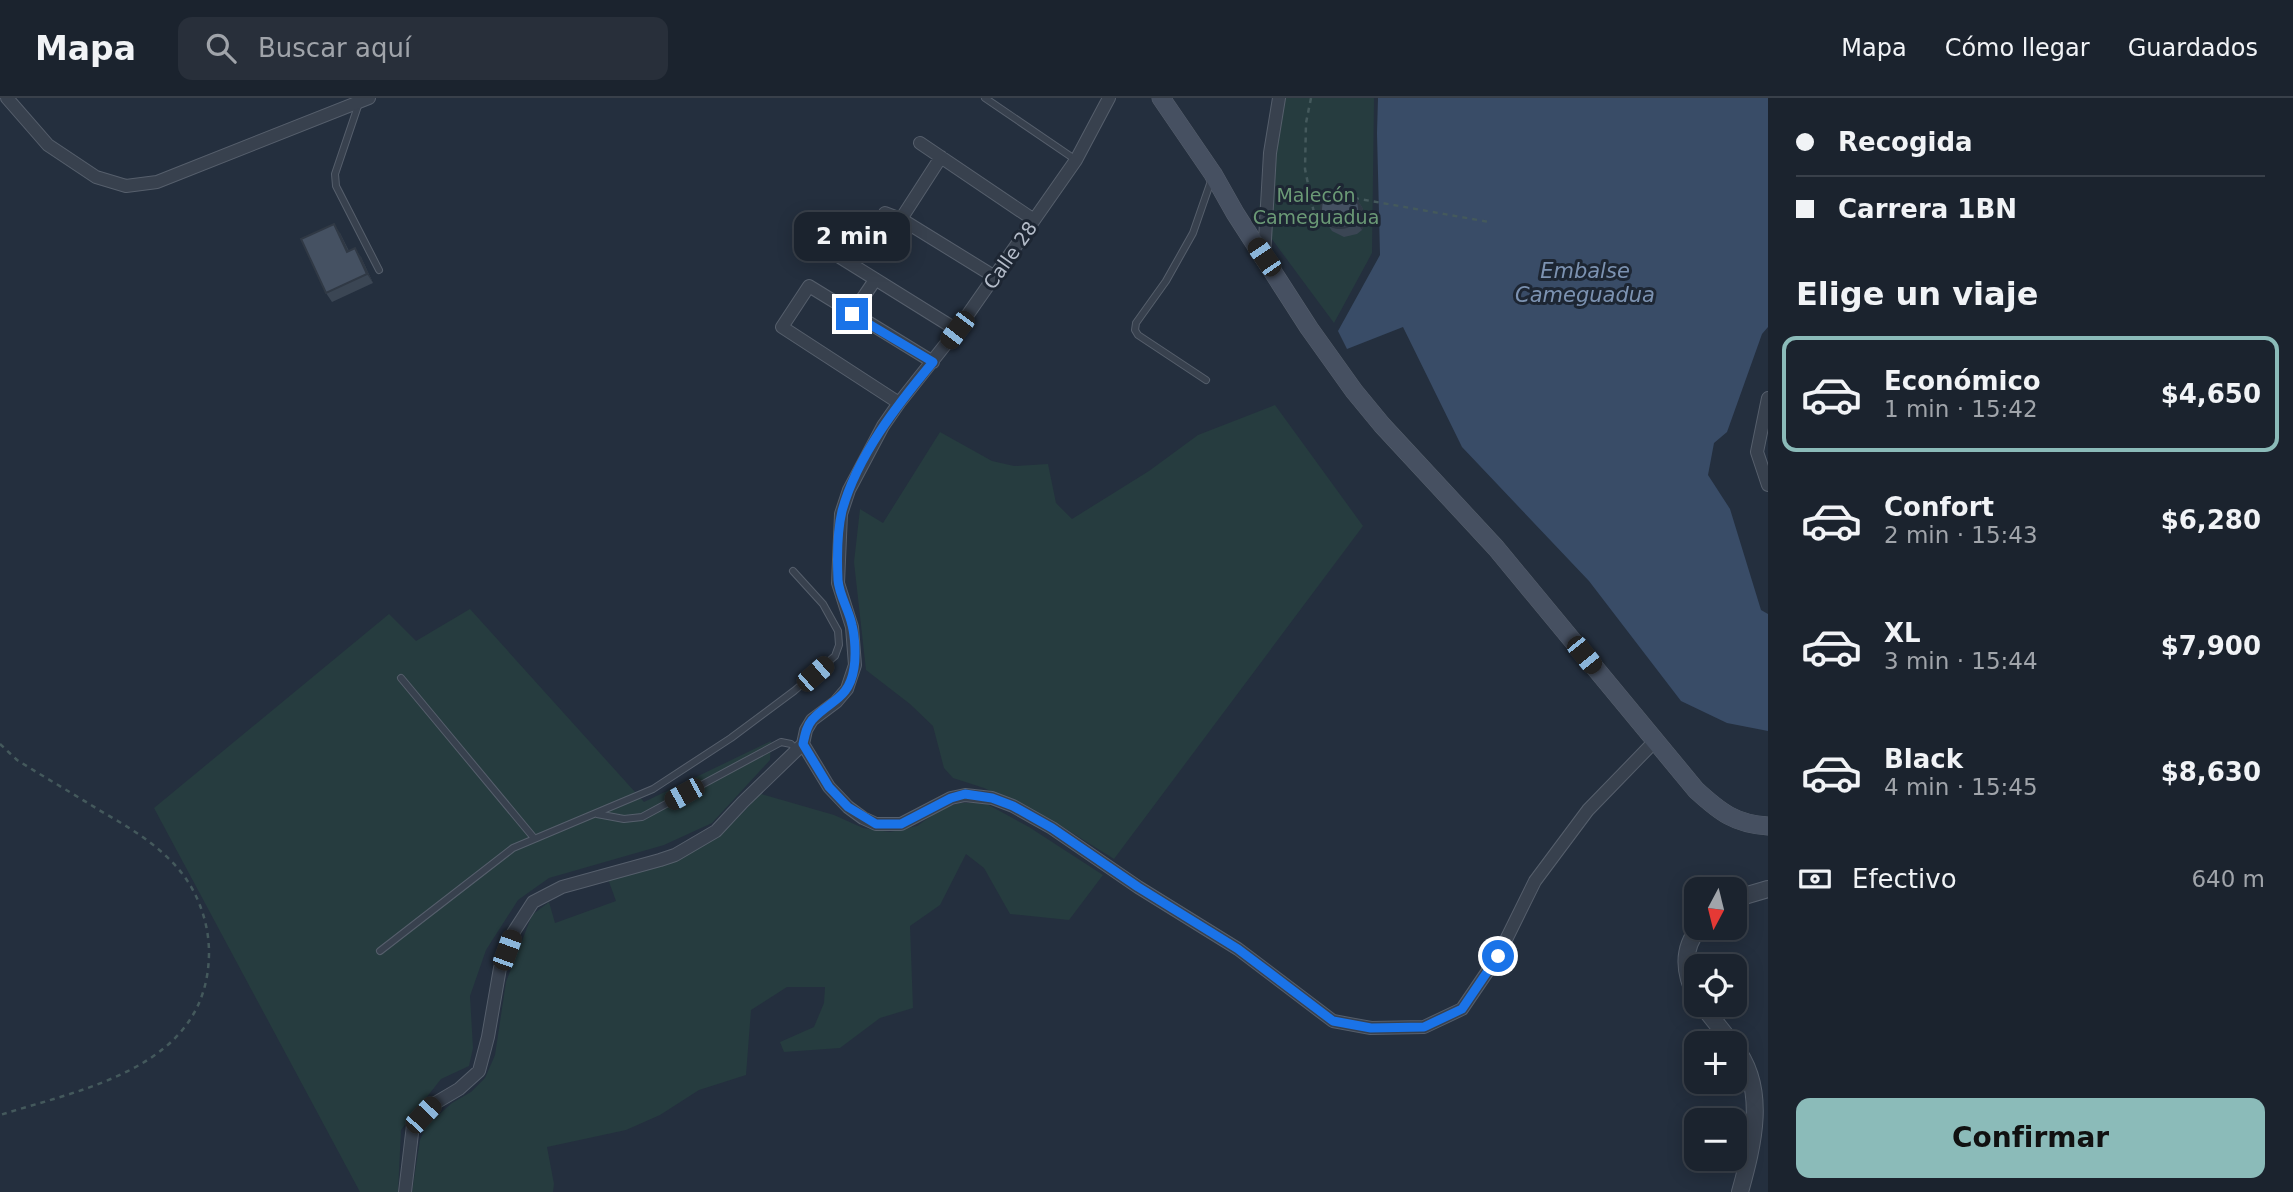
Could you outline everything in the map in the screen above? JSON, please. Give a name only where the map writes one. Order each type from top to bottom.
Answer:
[{"type":"main road","points":[[1161,98],[1213,174],[1309,328],[1382,425],[1496,548],[1682,775],[1716,808],[1737,821],[1768,826]]},
{"type":"street","points":[[7,98],[48,145],[96,177],[126,186],[157,182],[364,100]]},
{"type":"street","name":"Calle 28","points":[[405,1192],[413,1125],[432,1105],[479,1071],[500,968],[513,933],[533,902],[562,887],[675,855],[716,831],[800,747],[812,720],[836,702],[847,689],[855,665],[852,626],[838,583],[841,514],[849,490],[883,426],[957,330],[1076,160],[1109,98]]},
{"type":"street","points":[[1264,257],[1270,153],[1279,98]]},
{"type":"street","points":[[920,143],[1034,220]]},
{"type":"street","points":[[901,219],[941,157]]},
{"type":"street","points":[[885,213],[901,219],[995,277]]},
{"type":"street","points":[[830,251],[957,330]]},
{"type":"street","points":[[852,314],[875,280]]},
{"type":"street","points":[[899,403],[782,327],[809,286],[933,362]]},
{"type":"street","points":[[1768,398],[1757,452],[1768,485]]},
{"type":"street","points":[[800,747],[829,787],[848,807],[876,824],[901,824],[951,798],[965,794],[978,795],[1013,806],[1052,828],[1122,877],[1238,949],[1333,1021],[1371,1028],[1424,1027],[1462,1009],[1498,956],[1535,881],[1588,810],[1654,741]]},
{"type":"street","points":[[1747,896],[1768,889]]},
{"type":"street","points":[[1711,1017],[1723,1031]]},
{"type":"street","points":[[1740,1192],[1752,1149],[1755,1094],[1747,1071]]},
{"type":"lane","points":[[985,98],[1076,160]]},
{"type":"lane","points":[[364,100],[335,174],[336,186],[379,270]]},
{"type":"lane","points":[[1206,380],[1138,335],[1135,330],[1136,323],[1166,281],[1193,233],[1213,174]]},
{"type":"lane","points":[[380,951],[513,848],[653,789],[731,738],[835,656],[839,645],[838,631],[823,604],[793,571]]},
{"type":"lane","points":[[401,678],[534,838]]},
{"type":"lane","points":[[596,814],[624,819],[642,817],[781,742],[800,747]]},
{"type":"path","points":[[1311,98],[1306,123],[1305,169],[1317,228]]},
{"type":"path","points":[[1310,193],[1337,196]]},
{"type":"path","points":[[1351,197],[1489,222]]},
{"type":"path","points":[[0,744],[17,760],[142,836],[174,863],[198,898],[209,935],[208,972],[196,1010],[172,1043],[138,1068],[95,1086],[0,1115]]},
{"type":"green space","name":"Malecón Cameguadua","points":[[1280,98],[1374,98],[1372,253],[1334,323],[1257,219]]},
{"type":"green space","points":[[1275,405],[1363,526],[1114,859],[1050,819],[984,788],[953,778],[944,768],[933,726],[910,704],[866,670],[854,562],[860,509],[883,523],[940,432],[992,461],[1014,466],[1048,464],[1056,503],[1072,519],[1149,471],[1198,435]]},
{"type":"green space","points":[[470,609],[644,802],[771,741],[770,760],[712,823],[664,845],[549,878],[518,900],[486,950],[470,996],[473,1048],[469,1066],[441,1079],[401,1130],[398,1192],[360,1192],[154,808],[389,614],[416,641]]},
{"type":"green space","points":[[761,794],[834,815],[863,828],[890,832],[917,826],[941,809],[960,803],[985,803],[1029,827],[1103,875],[1069,920],[1010,914],[984,868],[966,854],[940,905],[910,926],[913,1008],[880,1018],[840,1048],[784,1052],[780,1042],[814,1027],[824,1003],[825,987],[787,987],[751,1010],[746,1075],[699,1090],[660,1115],[626,1130],[547,1147],[553,1192],[412,1192],[420,1140],[426,1126],[485,1078],[495,1055],[506,982],[532,915],[549,902],[555,923],[616,901],[608,879],[655,867],[699,848],[726,829]]},
{"type":"water","name":"Embalse Cameguadua","points":[[1378,98],[1768,98],[1768,327],[1762,334],[1727,432],[1714,443],[1708,475],[1730,509],[1761,610],[1768,614],[1768,731],[1727,723],[1681,701],[1589,581],[1462,447],[1403,327],[1347,349],[1338,331],[1380,255]]},
{"type":"building","points":[[1340,190],[1353,196],[1359,209],[1353,222],[1340,228],[1327,222],[1321,209],[1327,196]]},
{"type":"building","points":[[334,224],[347,252],[355,248],[367,274],[326,293],[301,239]]},
{"type":"route","points":[[852,314],[933,362],[883,426],[849,490],[841,514],[838,583],[852,626],[855,665],[847,689],[836,702],[812,720],[806,730],[803,744],[829,787],[848,807],[876,824],[887,825],[901,824],[931,807],[965,794],[992,798],[1013,806],[1052,828],[1138,887],[1238,949],[1333,1021],[1371,1028],[1424,1027],[1462,1009],[1498,956]]}]
